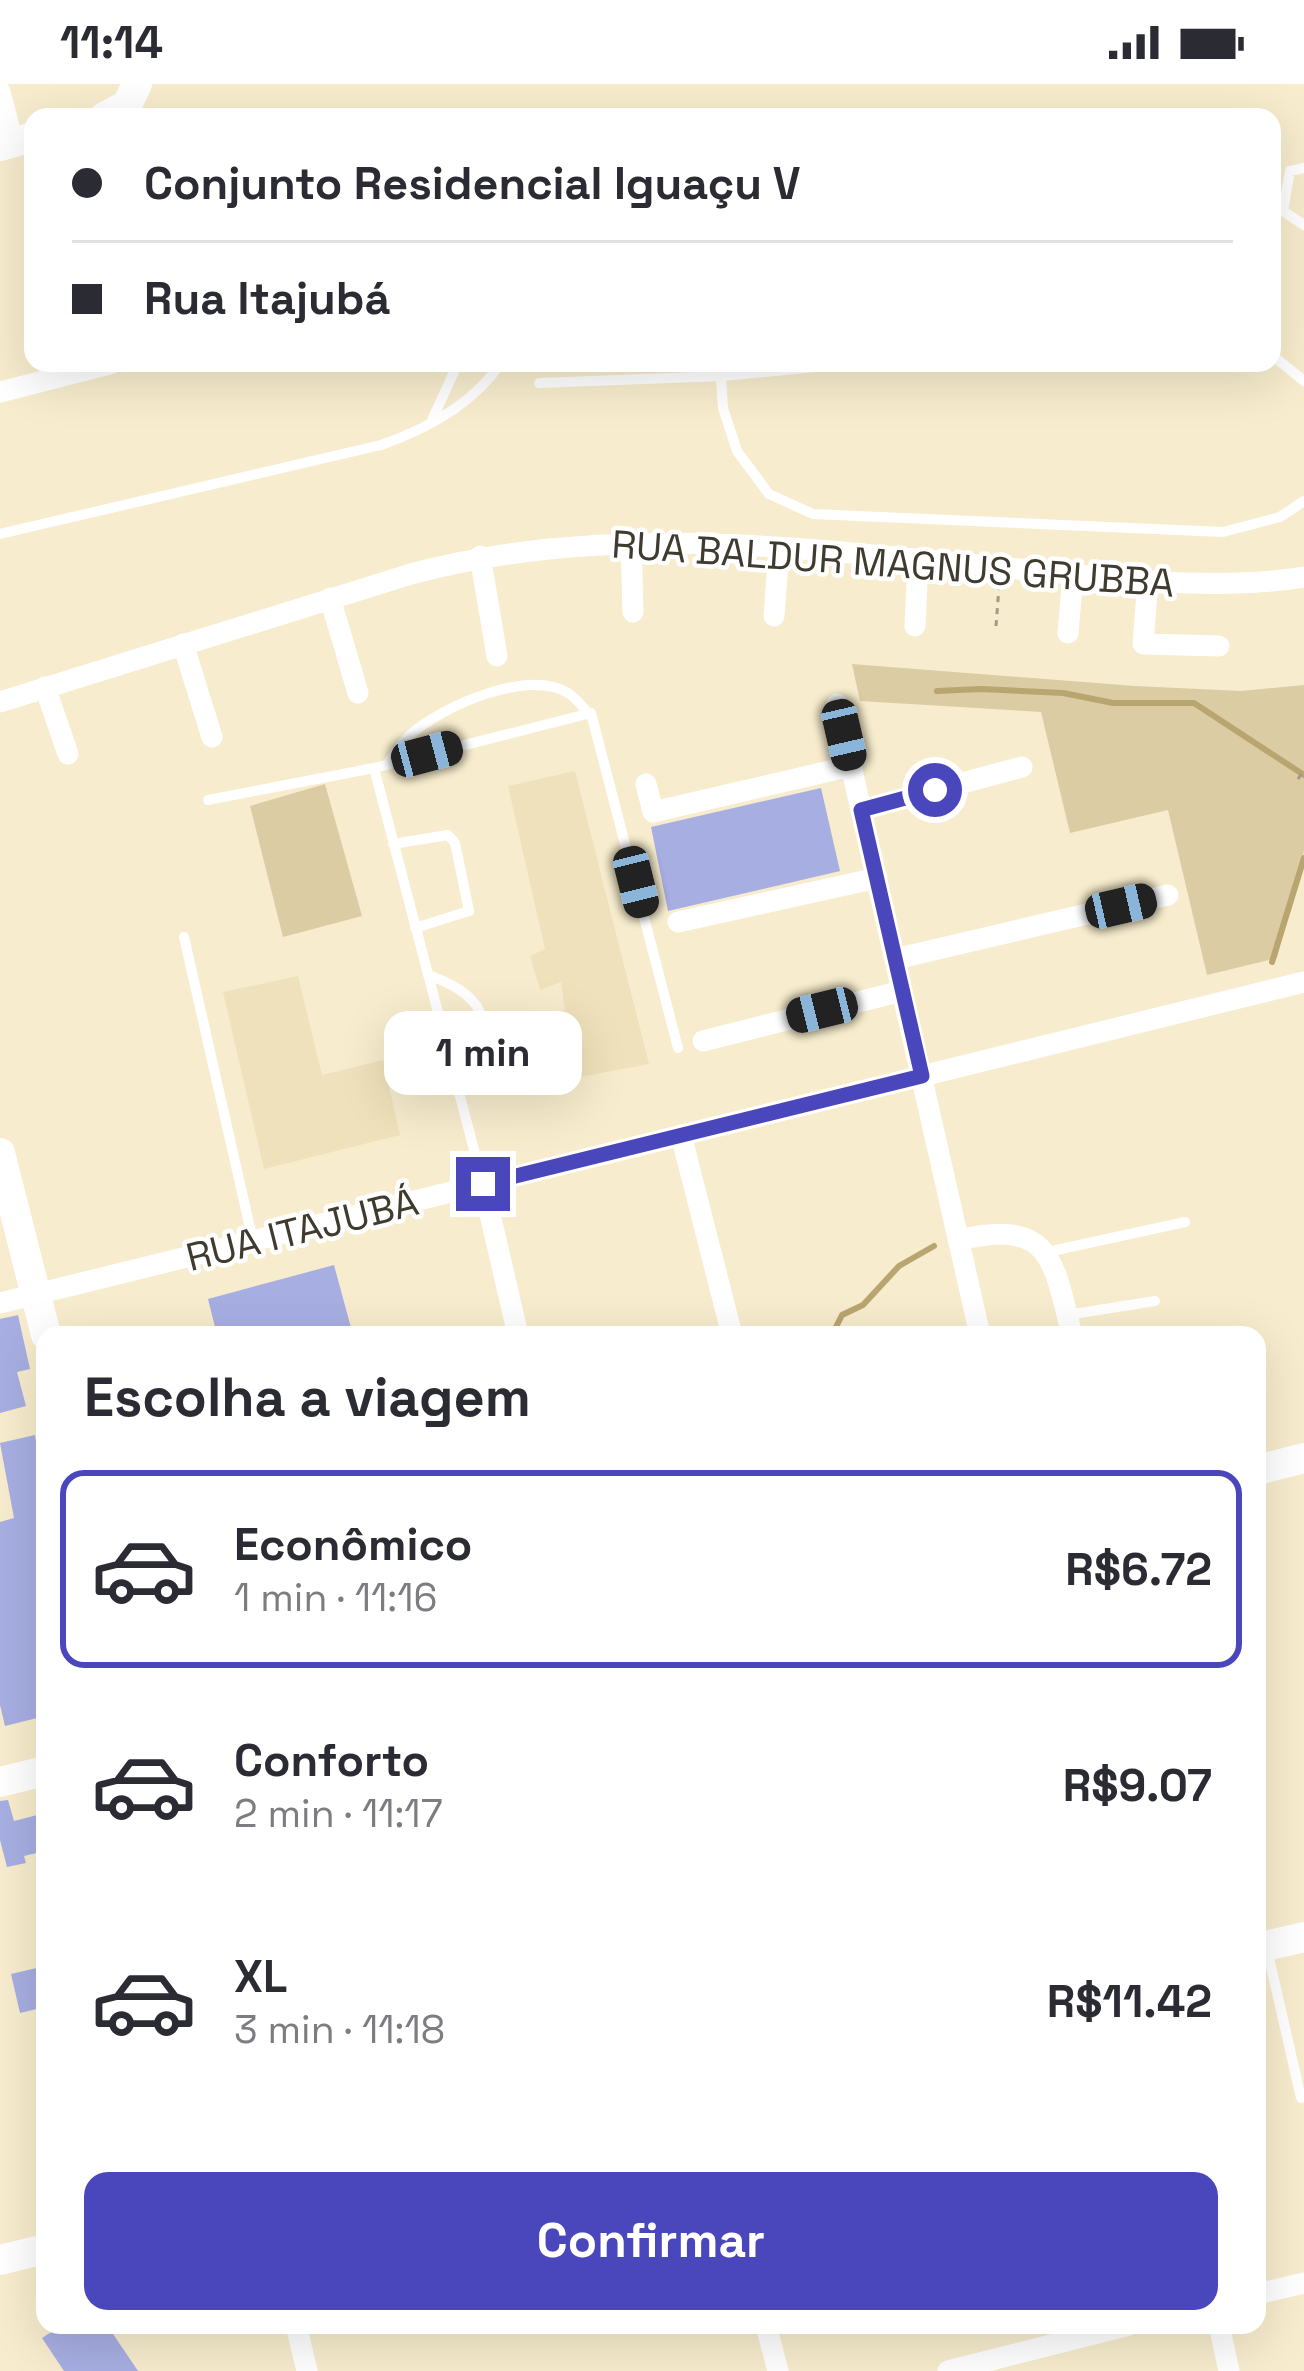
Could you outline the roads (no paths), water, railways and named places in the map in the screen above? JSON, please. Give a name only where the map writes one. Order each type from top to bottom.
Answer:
[{"type":"street","points":[[0,92],[15,142]]},
{"type":"street","points":[[0,392],[78,372]]},
{"type":"street","points":[[631,542],[633,612]]},
{"type":"street","name":"RUA BALDUR MAGNUS GRUBBA","points":[[0,702],[330,598],[480,556],[546,546],[631,542],[778,548],[1148,580],[1220,583],[1304,578]]},
{"type":"street","points":[[774,616],[778,548]]},
{"type":"street","points":[[480,556],[497,656]]},
{"type":"street","points":[[915,626],[918,560]]},
{"type":"street","points":[[1068,633],[1072,574]]},
{"type":"street","points":[[1148,580],[1143,644],[1219,646]]},
{"type":"street","points":[[330,598],[358,692]]},
{"type":"street","points":[[183,644],[212,737]]},
{"type":"street","points":[[45,688],[68,754]]},
{"type":"street","points":[[837,704],[978,1326]]},
{"type":"street","points":[[646,784],[653,812],[851,766]]},
{"type":"street","points":[[861,810],[1022,767]]},
{"type":"street","points":[[678,922],[877,878]]},
{"type":"street","points":[[895,959],[1168,895]]},
{"type":"street","name":"RUA ITAJUBÁ","points":[[0,1303],[1304,982]]},
{"type":"street","points":[[704,1041],[902,991]]},
{"type":"street","points":[[681,1136],[730,1326]]},
{"type":"street","points":[[0,1153],[44,1326]]},
{"type":"street","points":[[483,1184],[516,1326]]},
{"type":"street","points":[[958,1240],[983,1234],[1022,1236],[1047,1252],[1070,1325]]},
{"type":"street","points":[[1266,1468],[1304,1459]]},
{"type":"street","points":[[0,1782],[36,1773]]},
{"type":"street","points":[[1266,1946],[1304,1936]]},
{"type":"street","points":[[0,2260],[36,2250]]},
{"type":"street","points":[[1266,2292],[1304,2283]]},
{"type":"street","points":[[298,2334],[308,2371]]},
{"type":"street","points":[[768,2334],[778,2371]]},
{"type":"street","points":[[948,2371],[1094,2334]]},
{"type":"street","points":[[1221,2334],[1229,2371]]},
{"type":"lane","points":[[1281,199],[1290,171],[1304,168]]},
{"type":"lane","points":[[1281,363],[1304,382]]},
{"type":"lane","points":[[431,422],[454,372]]},
{"type":"lane","points":[[0,534],[381,445],[431,422],[485,385],[494,372]]},
{"type":"lane","points":[[539,383],[693,372]]},
{"type":"lane","points":[[721,372],[723,408],[737,451],[769,494],[814,514],[1223,532],[1280,517],[1304,501]]},
{"type":"lane","points":[[483,1184],[393,844],[381,766],[406,737],[432,718],[495,691],[542,686],[561,690],[594,715],[678,1048]]},
{"type":"lane","points":[[208,800],[381,766],[588,712]]},
{"type":"lane","points":[[393,844],[448,835],[455,843],[469,911],[416,928]]},
{"type":"lane","points":[[184,937],[254,1241]]},
{"type":"lane","points":[[428,975],[461,987],[477,1007],[484,1027],[481,1050],[457,1086]]},
{"type":"lane","points":[[1047,1252],[1185,1222]]},
{"type":"lane","points":[[1070,1325],[1155,1301]]},
{"type":"lane","points":[[1266,1962],[1301,2098]]},
{"type":"waterway","points":[[937,691],[981,689],[1063,693],[1113,703],[1194,703],[1304,775]]},
{"type":"waterway","points":[[1272,962],[1304,858]]},
{"type":"waterway","points":[[836,1326],[842,1315],[863,1305],[899,1266],[934,1246]]}]
